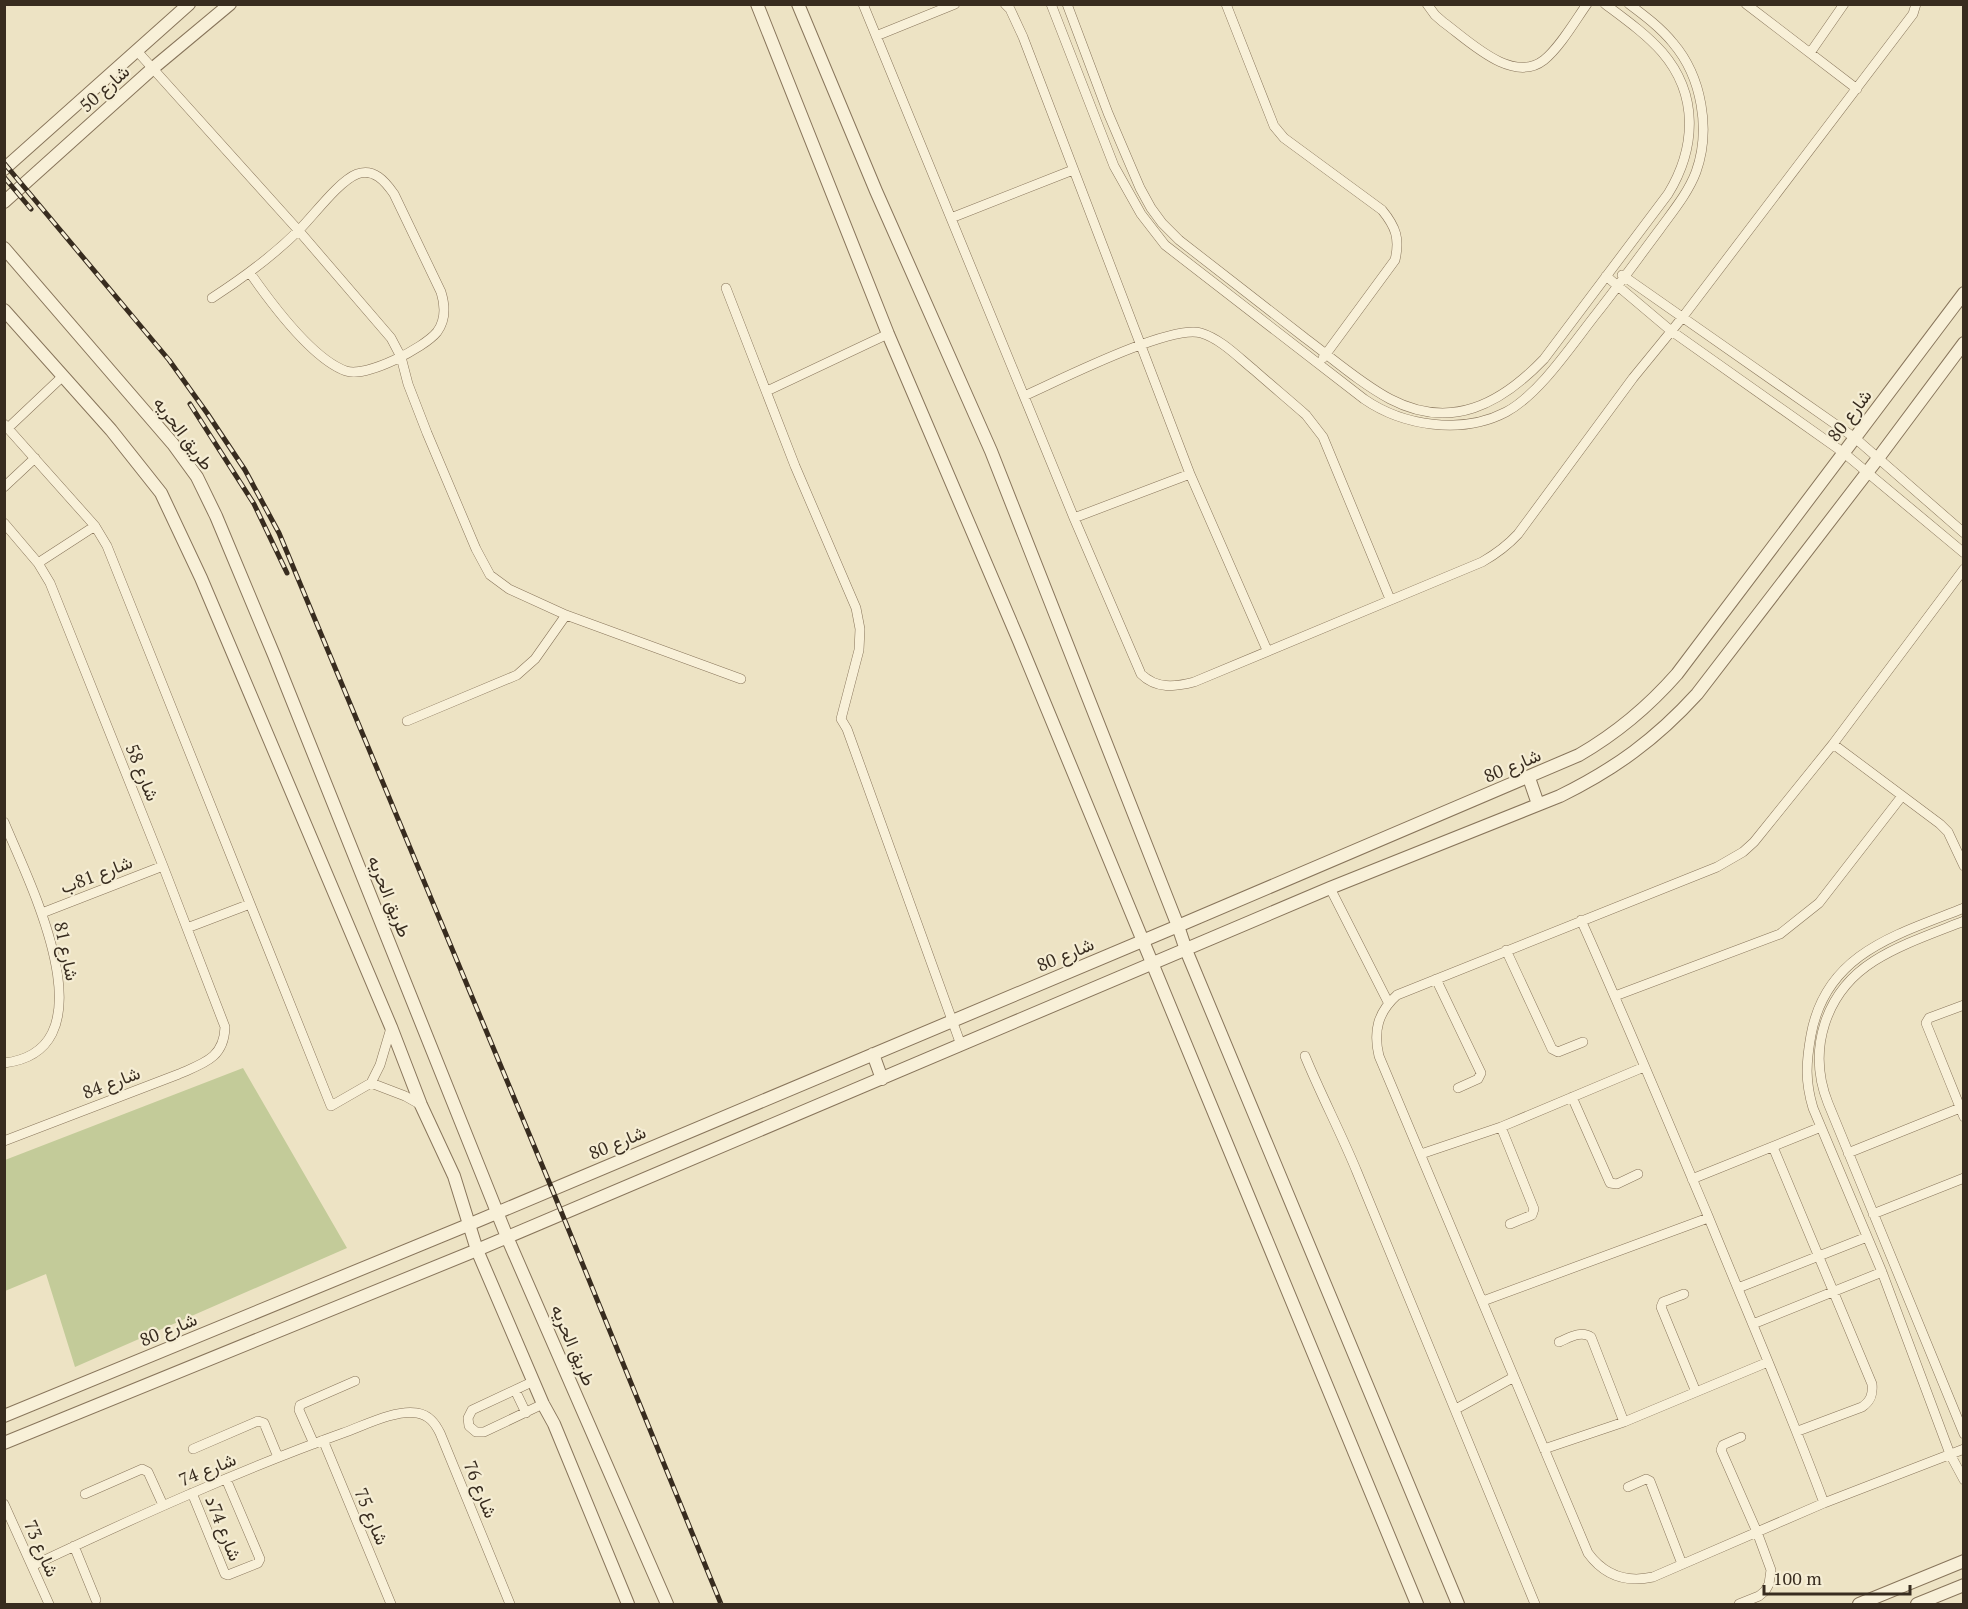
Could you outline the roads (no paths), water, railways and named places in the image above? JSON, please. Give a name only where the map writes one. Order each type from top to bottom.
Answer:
[{"type":"street","name":"شارع 50","points":[[4,169],[189,4]]},
{"type":"street","name":"شارع 50","points":[[4,202],[152,69],[230,4]]},
{"type":"street","points":[[757,4],[888,334],[1020,640],[1417,1605]]},
{"type":"street","points":[[798,4],[881,202],[991,451],[1186,950],[1458,1605]]},
{"type":"street","points":[[863,4],[1074,518],[1141,674],[1147,680],[1157,684],[1176,687],[1194,682],[1482,562],[1507,546],[1670,330],[1682,318],[1857,89],[1913,14],[1916,4]]},
{"type":"street","points":[[876,36],[956,4]]},
{"type":"street","points":[[1005,4],[1010,9],[1023,38],[1190,474],[1267,650]]},
{"type":"street","points":[[1051,4],[1114,166],[1127,192],[1152,230],[1165,245],[1318,365],[1376,407],[1407,421],[1431,424],[1454,424],[1506,412],[1536,388],[1619,286],[1689,186],[1701,155],[1703,130],[1701,105],[1695,81],[1675,45],[1661,30],[1629,4]]},
{"type":"street","points":[[1067,4],[1108,114],[1151,208],[1162,223],[1179,240],[1390,399],[1426,411],[1443,412],[1475,408],[1493,401],[1529,374],[1544,359],[1678,178],[1687,152],[1690,125],[1684,90],[1671,64],[1652,43],[1605,4]]},
{"type":"street","points":[[1226,4],[1274,126],[1284,138],[1382,210],[1392,222],[1396,234],[1398,248],[1395,260],[1318,365]]},
{"type":"street","points":[[1427,4],[1443,22],[1498,61],[1520,68],[1543,61],[1587,4]]},
{"type":"street","points":[[1746,4],[1857,89]]},
{"type":"street","points":[[1810,53],[1844,4]]},
{"type":"street","points":[[137,51],[299,231],[390,338],[401,357],[408,384],[427,433],[476,549],[490,575],[509,589],[566,615],[741,679]]},
{"type":"street","points":[[951,218],[1072,170]]},
{"type":"street","points":[[212,298],[250,273],[299,231],[347,180],[357,174],[367,172],[377,175],[386,182],[394,194],[441,292],[444,308],[437,331],[420,347],[401,357],[358,372],[348,371],[320,353],[285,322],[250,273]]},
{"type":"street","name":"طريق الحريه","points":[[4,248],[173,444],[197,477],[216,516],[274,654],[507,1237],[667,1605]]},
{"type":"street","points":[[1610,272],[1625,277],[1855,438],[1964,534]]},
{"type":"street","points":[[1610,272],[1619,286],[1670,330],[1844,453],[1964,553]]},
{"type":"street","points":[[726,288],[795,466],[856,608],[860,629],[859,650],[841,719],[847,729],[961,1045]]},
{"type":"street","name":"شارع 80","points":[[4,1416],[468,1225],[1579,755],[1632,720],[1677,674],[1964,293]]},
{"type":"street","points":[[4,310],[111,430],[161,493],[201,578],[391,1027],[421,1105],[454,1176],[477,1250],[543,1404],[554,1424],[628,1605]]},
{"type":"street","points":[[1024,396],[1141,344],[1186,332],[1199,332],[1211,337],[1235,354],[1306,415],[1323,437],[1390,599]]},
{"type":"street","points":[[767,391],[888,334]]},
{"type":"street","points":[[4,1443],[477,1250],[1330,888],[1591,781],[1648,742],[1697,694],[1879,458],[1964,343]]},
{"type":"street","points":[[63,376],[6,426],[95,526],[107,546],[331,1106],[371,1083],[380,1065],[391,1027]]},
{"type":"street","points":[[4,488],[35,458]]},
{"type":"street","points":[[1074,518],[1190,474]]},
{"type":"street","name":"شارع 58","points":[[4,523],[38,563],[50,583],[222,1016],[225,1027],[223,1045]]},
{"type":"street","points":[[38,563],[95,526]]},
{"type":"street","points":[[1964,569],[1833,744],[1754,842],[1743,852],[1717,867],[1397,995],[1388,1002],[1380,1014],[1375,1042],[1588,1553],[1602,1568],[1621,1578],[1653,1577],[1824,1503],[1964,1449]]},
{"type":"street","points":[[407,721],[517,675],[535,659],[566,615]]},
{"type":"street","points":[[1833,744],[1948,832],[1964,866]]},
{"type":"street","points":[[1529,778],[1538,804]]},
{"type":"street","points":[[1616,996],[1780,934],[1818,903],[1902,796]]},
{"type":"street","name":"شارع 81","points":[[4,822],[7,836],[42,913],[58,972],[59,994],[53,1030],[47,1042],[25,1059],[4,1063]]},
{"type":"street","name":"شارع 81ب","points":[[42,913],[163,866]]},
{"type":"street","points":[[1330,888],[1388,1002]]},
{"type":"street","points":[[187,928],[250,904]]},
{"type":"street","points":[[1964,908],[1883,941],[1860,956],[1837,976],[1822,998],[1813,1023],[1807,1055],[1807,1086],[1821,1126],[1882,1272],[1950,1454],[1964,1480]]},
{"type":"street","points":[[1581,920],[1616,996],[1798,1431],[1824,1503]]},
{"type":"street","points":[[1964,921],[1885,954],[1848,983],[1828,1014],[1818,1050],[1818,1069],[1822,1087],[1964,1434]]},
{"type":"street","points":[[1506,950],[1552,1049],[1558,1052],[1582,1042]]},
{"type":"street","points":[[1436,979],[1481,1073],[1478,1079],[1458,1088]]},
{"type":"street","points":[[1848,1153],[1962,1113],[1926,1023],[1929,1018],[1964,1005]]},
{"type":"street","name":"شارع 84","points":[[4,1140],[179,1074],[205,1062],[223,1045]]},
{"type":"street","points":[[873,1054],[882,1079]]},
{"type":"street","points":[[1305,1056],[1344,1141],[1456,1408],[1535,1605]]},
{"type":"street","points":[[1421,1154],[1501,1127],[1644,1067]]},
{"type":"street","points":[[371,1083],[421,1105]]},
{"type":"street","points":[[1572,1097],[1610,1183],[1617,1184],[1638,1174]]},
{"type":"street","points":[[1692,1179],[1821,1126]]},
{"type":"street","points":[[1501,1127],[1534,1209],[1532,1215],[1510,1224]]},
{"type":"street","points":[[1773,1147],[1872,1384],[1868,1403],[1856,1410],[1798,1431]]},
{"type":"street","points":[[1874,1214],[1964,1178]]},
{"type":"street","points":[[1483,1301],[1708,1218]]},
{"type":"street","points":[[1737,1288],[1867,1237]]},
{"type":"street","points":[[1752,1324],[1882,1272]]},
{"type":"street","points":[[1684,1294],[1663,1302],[1661,1307],[1696,1392]]},
{"type":"street","points":[[1559,1342],[1582,1334],[1591,1337],[1624,1422]]},
{"type":"street","points":[[1544,1449],[1624,1422],[1768,1362]]},
{"type":"street","points":[[1456,1408],[1514,1377]]},
{"type":"street","name":"شارع 75","points":[[355,1381],[300,1405],[299,1410],[318,1442],[391,1605]]},
{"type":"street","points":[[534,1381],[472,1410],[468,1418],[469,1426],[476,1432],[484,1432],[543,1404]]},
{"type":"street","points":[[515,1390],[526,1413]]},
{"type":"street","name":"شارع 76","points":[[399,1414],[416,1412],[435,1423],[510,1605]]},
{"type":"street","name":"شارع 74","points":[[32,1566],[162,1505],[278,1457],[399,1414]]},
{"type":"street","points":[[193,1449],[258,1421],[264,1423],[278,1457]]},
{"type":"street","points":[[1739,1605],[1765,1591],[1771,1577],[1771,1569],[1757,1532],[1721,1450],[1723,1445],[1741,1437]]},
{"type":"street","points":[[85,1494],[142,1469],[148,1472],[162,1505]]},
{"type":"street","name":"شارع 74د","points":[[192,1493],[226,1575],[258,1563],[260,1560],[226,1479]]},
{"type":"street","points":[[1628,1487],[1646,1479],[1650,1481],[1682,1564]]},
{"type":"street","name":"شارع 73","points":[[4,1504],[49,1605]]},
{"type":"street","points":[[74,1546],[96,1599]]},
{"type":"street","points":[[1859,1605],[1964,1561]]},
{"type":"street","points":[[1917,1605],[1964,1585]]},
{"type":"railway","points":[[4,163],[169,360],[245,470],[279,533],[552,1189],[721,1604]]},
{"type":"railway","points":[[4,177],[31,209]]},
{"type":"railway","points":[[190,404],[254,504],[287,573]]}]
